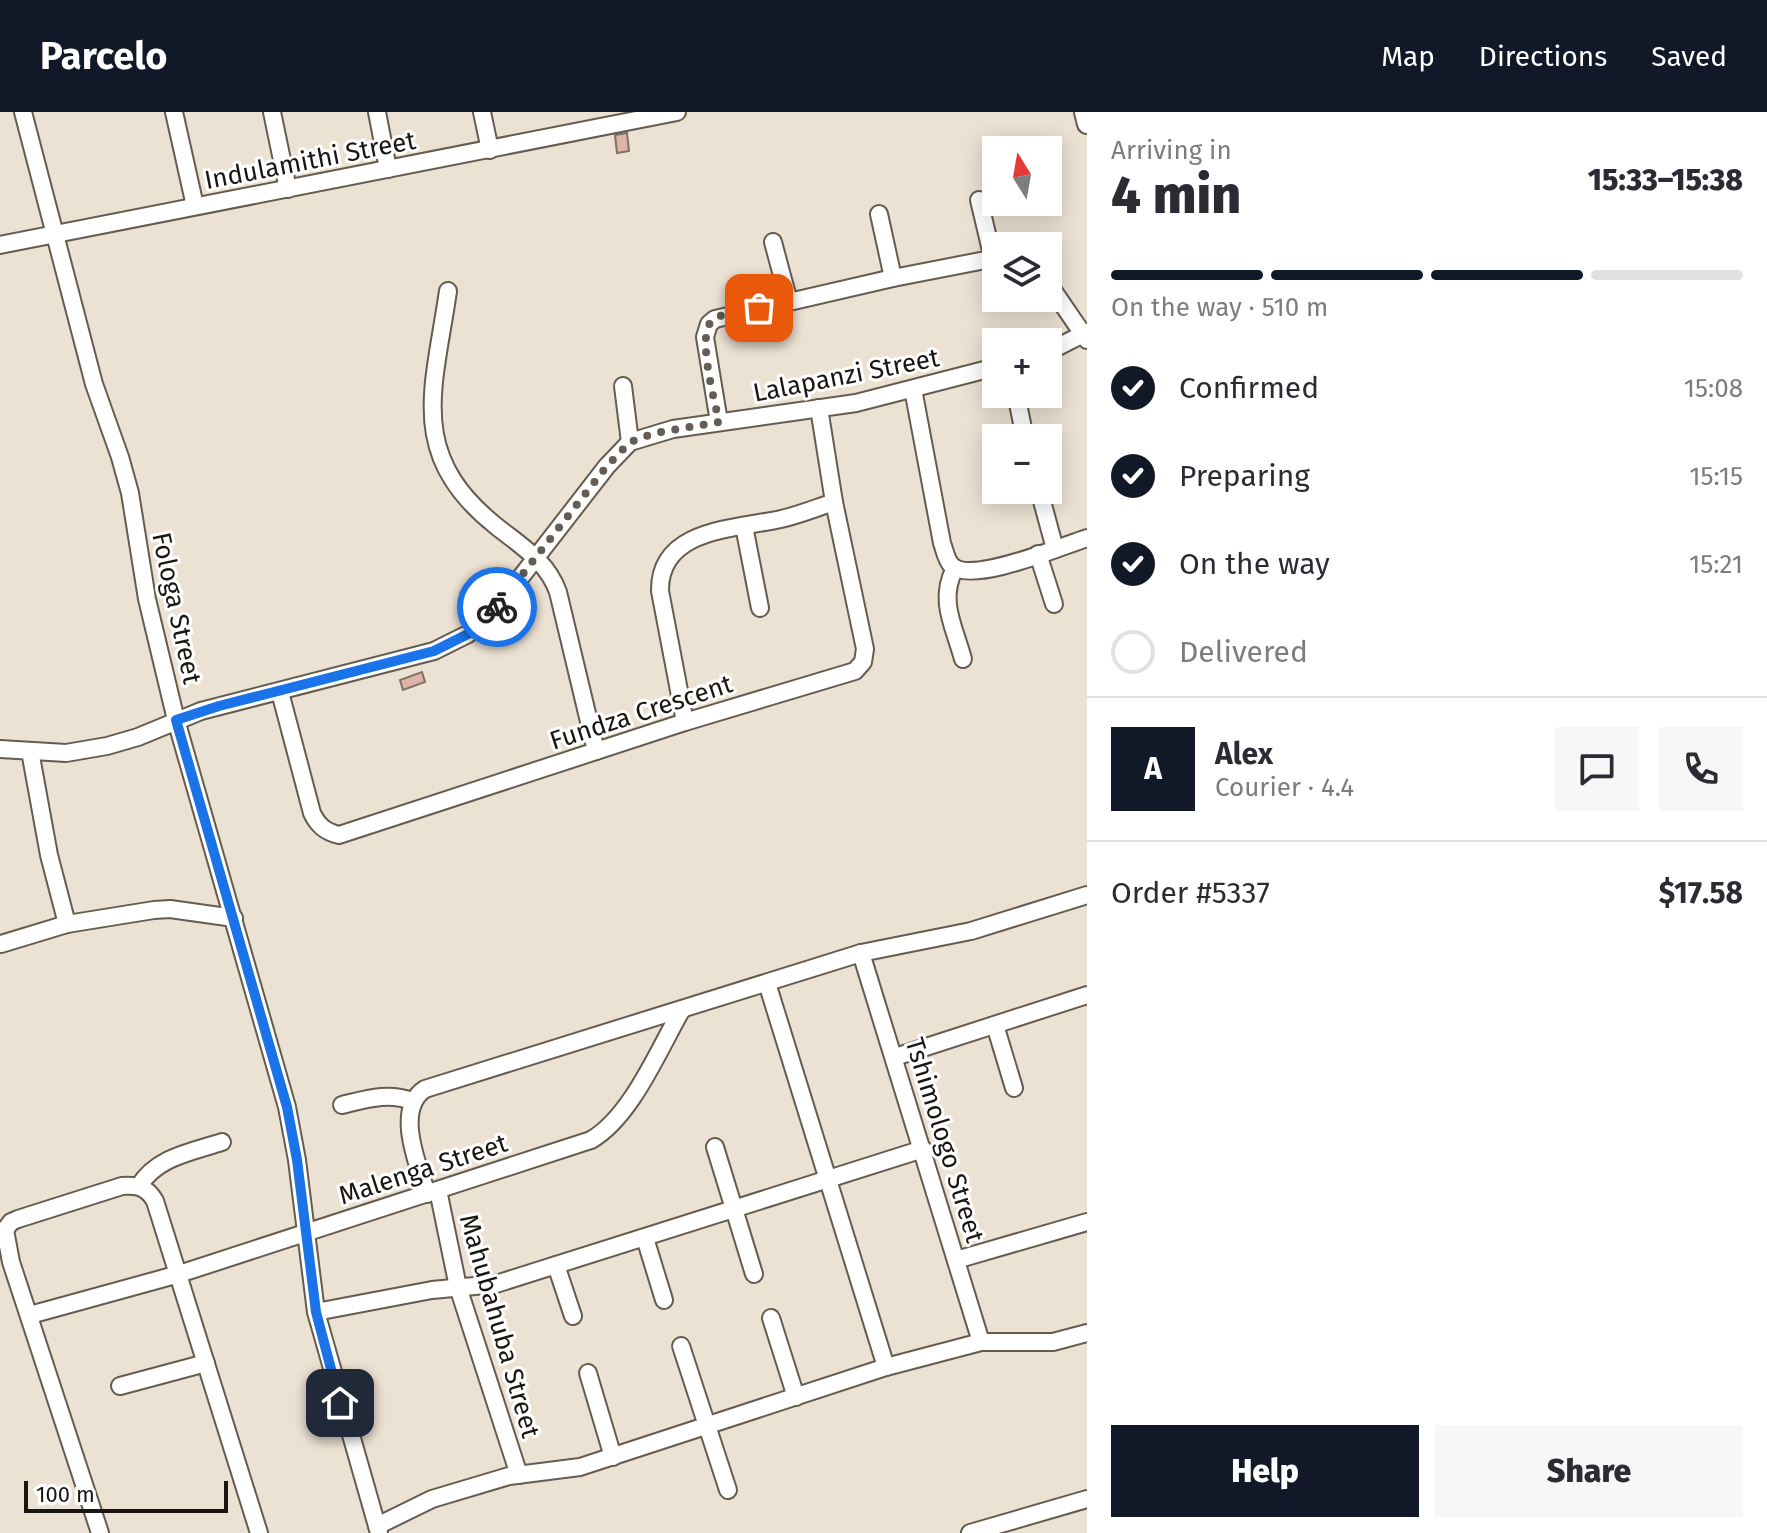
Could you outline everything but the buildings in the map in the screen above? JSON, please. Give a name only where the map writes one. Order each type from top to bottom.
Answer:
[{"type":"street","name":"Fologa Street","points":[[23,112],[94,384],[130,493],[147,599],[176,720],[287,1107],[316,1312],[378,1530]]},
{"type":"street","points":[[174,112],[195,206]]},
{"type":"street","points":[[272,112],[288,189]]},
{"type":"street","points":[[377,112],[388,169]]},
{"type":"street","points":[[482,112],[490,150]]},
{"type":"street","name":"Indulamithi Street","points":[[0,245],[677,112]]},
{"type":"street","points":[[1084,112],[1087,124]]},
{"type":"street","points":[[979,200],[987,232]]},
{"type":"street","points":[[879,214],[893,278]]},
{"type":"street","points":[[773,242],[789,302]]},
{"type":"street","points":[[719,422],[706,347],[709,324],[721,316],[982,260]]},
{"type":"street","points":[[448,291],[432,396],[436,446],[468,502],[549,572],[558,592],[596,751]]},
{"type":"street","points":[[1062,303],[1086,336],[1062,346]]},
{"type":"street","name":"Lalapanzi Street","points":[[630,442],[655,433],[819,408],[913,389],[982,371]]},
{"type":"street","points":[[0,749],[66,753],[90,750],[138,737],[201,711],[411,658],[468,634],[500,604],[607,466],[630,442],[623,386]]},
{"type":"street","points":[[913,389],[942,543],[946,558],[955,568],[971,572],[986,570],[1087,538]]},
{"type":"street","name":"Fundza Crescent","points":[[280,692],[312,813],[330,833],[339,835],[685,722],[850,673],[863,662],[865,649],[834,502],[819,408]]},
{"type":"street","points":[[685,722],[660,591],[663,569],[677,549],[687,542],[710,533],[797,515],[834,502]]},
{"type":"street","points":[[1041,504],[1054,604]]},
{"type":"street","points":[[744,526],[760,608]]},
{"type":"street","points":[[955,568],[946,584],[946,602],[963,659]]},
{"type":"street","points":[[30,751],[49,855],[67,924]]},
{"type":"street","points":[[342,1105],[381,1096],[400,1096],[412,1101],[425,1089],[436,1085],[861,953],[971,931],[1087,895]]},
{"type":"street","points":[[1,944],[67,924],[162,909],[234,918]]},
{"type":"street","name":"Tshimologo Street","points":[[861,953],[981,1342]]},
{"type":"street","points":[[767,983],[886,1367]]},
{"type":"street","points":[[895,1057],[1087,995]]},
{"type":"street","name":"Malenga Street","points":[[30,1315],[179,1274],[578,1145],[603,1133],[624,1109],[681,1011]]},
{"type":"street","points":[[995,1025],[1014,1088]]},
{"type":"street","name":"Mahubahuba Street","points":[[412,1101],[409,1119],[458,1287],[519,1475]]},
{"type":"street","points":[[139,1186],[148,1171],[169,1159],[222,1142]]},
{"type":"street","points":[[715,1147],[754,1274]]},
{"type":"street","points":[[316,1312],[432,1290],[496,1284],[923,1149]]},
{"type":"street","points":[[100,1533],[6,1245],[5,1230],[18,1219],[122,1186],[139,1186],[151,1193],[155,1201],[259,1533]]},
{"type":"street","points":[[956,1260],[1087,1222]]},
{"type":"street","points":[[645,1238],[664,1300]]},
{"type":"street","points":[[556,1265],[573,1316]]},
{"type":"street","points":[[771,1318],[796,1397]]},
{"type":"street","name":"Mahubahuba Street","points":[[378,1530],[432,1499],[519,1475],[580,1467],[886,1367],[981,1342],[1053,1342],[1087,1333]]},
{"type":"street","points":[[681,1346],[728,1490]]},
{"type":"street","points":[[120,1386],[206,1363]]},
{"type":"street","points":[[588,1373],[613,1457]]},
{"type":"street","points":[[970,1533],[1087,1499]]},
{"type":"way so far","points":[[497,607],[607,466],[630,442],[655,433],[719,422],[706,330],[721,316],[759,308]]},
{"type":"route","points":[[340,1403],[316,1312],[297,1160],[287,1107],[176,720],[219,706],[434,651],[468,634],[497,607]]}]
